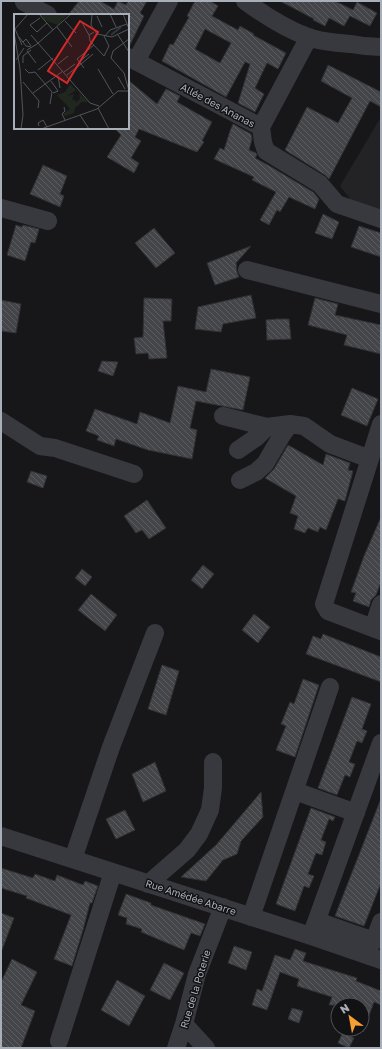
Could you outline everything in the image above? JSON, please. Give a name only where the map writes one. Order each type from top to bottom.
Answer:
[{"type":"street","points":[[132,59],[169,1]]},
{"type":"street","points":[[244,1],[290,29],[309,38],[381,47]]},
{"type":"street","points":[[24,2],[46,14]]},
{"type":"street","name":"Allée des Ananas","points":[[132,59],[261,127],[309,38]]},
{"type":"street","points":[[261,127],[266,151],[320,184],[337,204],[381,219]]},
{"type":"street","points":[[1,208],[48,221]]},
{"type":"street","points":[[247,270],[381,304]]},
{"type":"street","points":[[223,416],[267,427],[290,424],[304,426],[330,444],[370,459]]},
{"type":"street","points":[[1,421],[40,446],[56,448],[134,474]]},
{"type":"street","points":[[240,480],[256,472],[265,464],[290,424]]},
{"type":"street","points":[[381,424],[324,604],[328,611],[377,629],[381,604]]},
{"type":"street","points":[[238,450],[257,437],[267,427]]},
{"type":"street","points":[[73,859],[110,747],[155,633]]},
{"type":"street","points":[[251,917],[330,687]]},
{"type":"street","points":[[381,743],[314,928],[378,942],[381,922]]},
{"type":"street","points":[[148,884],[187,850],[199,834],[210,810],[213,788],[213,762]]},
{"type":"street","points":[[295,791],[356,812]]},
{"type":"street","name":"Rue Amédée Abarre","points":[[1,836],[251,917],[314,928],[381,960]]},
{"type":"street","points":[[59,1041],[113,872]]},
{"type":"street","name":"Rue de la Poterie","points":[[176,1048],[197,974],[223,908]]},
{"type":"street","points":[[184,1024],[206,1048]]},
{"type":"shaded area","points":[[381,117],[381,213],[355,205],[340,186]]},
{"type":"building","points":[[79,1],[100,1],[114,9],[118,1],[126,5],[128,1],[147,1],[140,13],[144,16],[129,47],[129,14],[69,14]]},
{"type":"building","points":[[195,1],[210,1],[218,6],[212,16],[238,30],[240,26],[286,53],[278,69],[267,63],[255,88],[264,94],[255,112],[238,103],[250,64],[245,62],[226,97],[162,61],[170,44],[173,45],[189,17],[187,16]],"holes":[[[205,29],[231,43],[220,63],[195,49]]]},
{"type":"building","points":[[280,1],[335,1],[353,10],[357,2],[377,13],[370,26],[350,16],[344,26],[329,18],[325,26]]},
{"type":"building","points":[[328,65],[381,92],[381,107],[370,101],[329,179],[285,150],[307,107],[338,123],[352,98],[321,81]]},
{"type":"building","points":[[129,81],[157,104],[166,89],[180,96],[177,102],[212,122],[202,141],[204,142],[197,152],[139,129],[135,137],[141,141],[131,158],[139,163],[134,173],[107,157],[121,135],[115,129],[129,129]]},
{"type":"building","points":[[233,124],[251,134],[252,139],[249,150],[256,153],[257,155],[255,158],[313,192],[319,199],[315,209],[289,197],[280,212],[277,210],[269,225],[260,220],[276,192],[252,180],[254,177],[214,159],[220,148],[224,150]]},
{"type":"building","points":[[43,165],[67,176],[60,194],[64,196],[60,207],[30,194]]},
{"type":"building","points":[[323,214],[339,222],[332,239],[315,233]]},
{"type":"building","points":[[16,225],[39,229],[35,243],[31,242],[25,261],[7,255]]},
{"type":"building","points":[[359,226],[381,233],[381,257],[351,247]]},
{"type":"building","points":[[154,228],[175,253],[156,268],[135,243]]},
{"type":"building","points":[[251,246],[236,263],[239,277],[215,285],[207,263]]},
{"type":"building","points":[[251,295],[256,318],[223,324],[221,332],[195,329],[198,307]]},
{"type":"building","points":[[144,298],[172,299],[171,321],[163,321],[167,358],[149,359],[148,353],[136,354],[134,338],[143,337]]},
{"type":"building","points":[[315,298],[338,304],[335,315],[381,325],[381,354],[344,345],[347,335],[308,325]]},
{"type":"building","points":[[1,300],[21,304],[16,333],[1,331]]},
{"type":"building","points":[[289,319],[291,339],[267,340],[266,320]]},
{"type":"building","points":[[102,361],[118,362],[113,376],[98,371]]},
{"type":"building","points":[[211,369],[250,377],[243,410],[196,401],[190,428],[197,430],[192,459],[148,450],[116,439],[114,446],[97,440],[99,436],[86,431],[95,409],[137,424],[140,412],[170,423],[178,386],[206,392]]},
{"type":"building","points":[[352,388],[378,399],[367,426],[341,415]]},
{"type":"building","points":[[288,445],[323,465],[326,454],[350,463],[348,470],[353,471],[345,501],[338,499],[326,530],[320,527],[318,532],[308,528],[305,533],[294,529],[298,516],[290,513],[296,496],[265,478],[274,469]]},
{"type":"building","points":[[31,471],[47,476],[43,488],[27,482]]},
{"type":"building","points":[[147,500],[166,528],[149,539],[142,530],[136,533],[124,516]]},
{"type":"building","points":[[381,517],[381,582],[376,595],[371,600],[369,607],[353,601],[356,593],[351,592],[364,556]]},
{"type":"building","points":[[203,565],[214,574],[202,589],[191,580]]},
{"type":"building","points":[[82,569],[92,577],[85,586],[75,578]]},
{"type":"building","points":[[91,594],[117,615],[105,631],[78,610]]},
{"type":"building","points":[[254,614],[270,627],[258,643],[242,630]]},
{"type":"building","points":[[323,634],[381,657],[381,682],[306,654],[313,636],[321,639]]},
{"type":"building","points":[[162,665],[179,671],[166,715],[148,709]]},
{"type":"building","points":[[303,679],[319,685],[295,757],[276,750],[286,726],[281,724],[290,702],[294,704]]},
{"type":"building","points":[[352,697],[371,704],[362,729],[367,731],[362,743],[357,741],[349,762],[355,764],[350,777],[345,775],[337,795],[318,788]]},
{"type":"building","points":[[155,762],[166,791],[143,802],[132,774]]},
{"type":"building","points":[[261,792],[263,817],[241,841],[237,854],[223,860],[206,881],[181,877],[216,845]]},
{"type":"building","points":[[380,801],[381,883],[364,926],[335,916]]},
{"type":"building","points":[[311,808],[335,817],[333,821],[329,819],[321,840],[326,842],[322,855],[316,853],[308,874],[314,876],[309,888],[304,886],[295,911],[276,904]]},
{"type":"building","points":[[125,810],[135,830],[116,839],[106,819]]},
{"type":"building","points":[[1,868],[33,878],[35,874],[55,881],[57,875],[83,885],[85,881],[98,886],[92,903],[90,903],[72,966],[54,959],[71,915],[26,898],[27,896],[1,888]]},
{"type":"building","points":[[126,894],[151,903],[151,905],[205,924],[200,936],[191,933],[184,950],[141,932],[142,929],[126,924],[127,918],[118,915]]},
{"type":"building","points":[[1,913],[14,918],[2,950],[1,950]]},
{"type":"building","points":[[234,946],[252,952],[246,970],[228,963]]},
{"type":"building","points":[[295,949],[306,953],[303,961],[357,978],[356,981],[381,991],[381,1005],[374,1002],[370,1013],[370,997],[332,997],[297,986],[299,979],[280,972],[267,1010],[252,1005],[257,989],[262,991],[275,955],[290,960]]},
{"type":"building","points":[[12,959],[37,972],[21,1005],[35,1011],[21,1048],[1,1048],[1,982]]},
{"type":"building","points":[[164,963],[184,973],[170,1000],[150,990]]},
{"type":"building","points":[[117,980],[145,996],[129,1026],[101,1010]]},
{"type":"building","points":[[292,1008],[303,1011],[299,1023],[288,1019]]},
{"type":"building","points":[[341,1037],[354,1038],[349,1048],[338,1043]]}]
